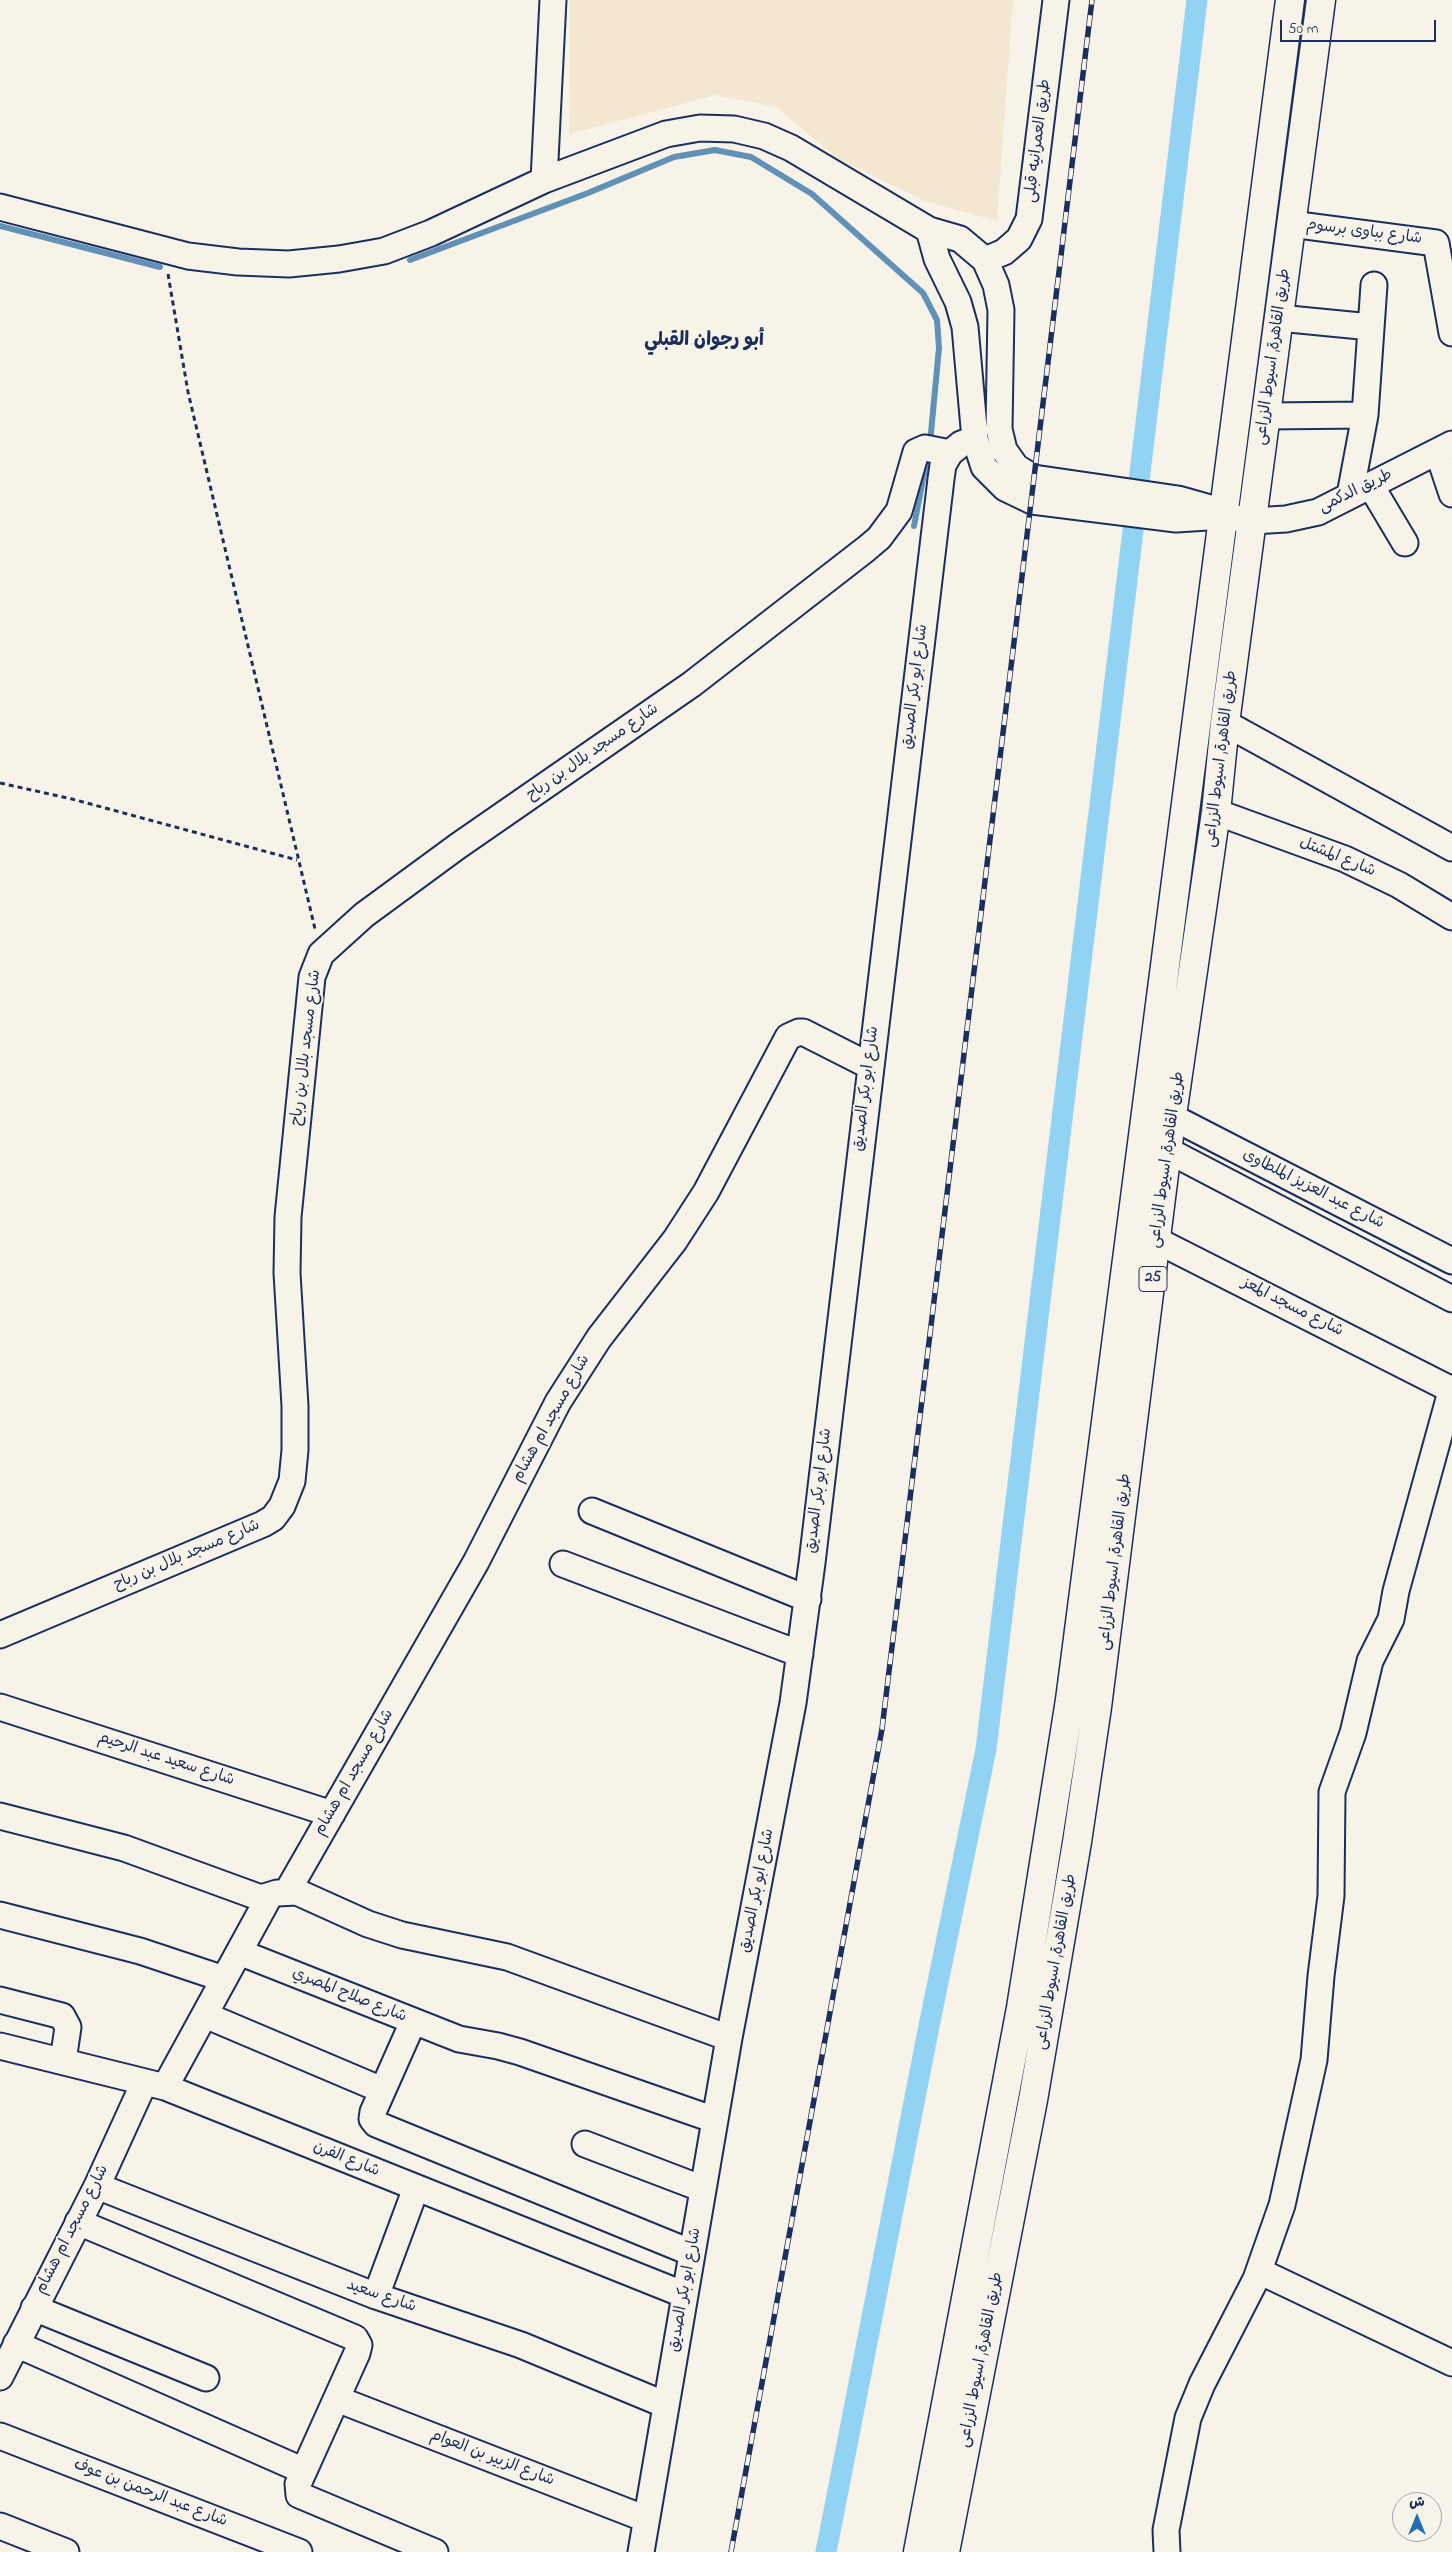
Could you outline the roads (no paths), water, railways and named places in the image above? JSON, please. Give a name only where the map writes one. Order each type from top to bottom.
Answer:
[{"type":"highway","name":"طريق القاهرة, اسيوط الزراعى","points":[[918,2552],[1005,2095],[1070,1700],[1290,0]]},
{"type":"highway","name":"طريق القاهرة, اسيوط الزراعى","points":[[945,2552],[1033,2100],[1077,1842],[1097,1707],[1168,1150],[1216,812],[1225,723],[1321,0]]},
{"type":"highway","points":[[1048,1838],[1077,1842]]},
{"type":"highway","points":[[1005,2095],[1033,2100]]},
{"type":"street","points":[[544,180],[553,0]]},
{"type":"street","name":"طريق العمرانيه قبلى","points":[[985,260],[1004,252],[1019,239],[1029,219],[1056,0]]},
{"type":"street","points":[[0,207],[164,250],[238,262],[289,264],[339,260],[392,248],[431,233],[544,180],[666,134],[700,128],[734,130],[764,136],[791,148],[929,230],[960,239],[985,260],[996,285],[1001,310],[999,429],[1004,450],[1016,466],[1051,493],[1032,501],[1005,488],[984,467],[975,438],[964,326],[958,302],[937,259],[929,230]]},
{"type":"street","name":"شارع بباوى برسوم","points":[[1291,224],[1436,243],[1452,333]]},
{"type":"street","points":[[1374,285],[1360,490],[1405,543]]},
{"type":"street","points":[[1279,318],[1371,327]]},
{"type":"street","points":[[1266,416],[1365,415]]},
{"type":"street","points":[[937,450],[961,444],[975,438]]},
{"type":"street","points":[[1445,448],[1452,494]]},
{"type":"street","name":"طريق الدكمى","points":[[1051,493],[1177,509],[1210,508],[1224,516],[1252,522],[1286,519],[1318,512],[1445,448]]},
{"type":"street","name":"شارع مسجد بلال بن رباح","points":[[0,1635],[263,1524],[273,1518],[282,1506],[292,1481],[295,1450],[295,1406],[287,1273],[288,1217],[312,977],[321,954],[364,915],[458,846],[692,684],[880,538],[899,511],[914,456],[920,449],[937,450]]},
{"type":"street","name":"شارع ابو بكر الصديق","points":[[641,2552],[729,2038],[773,1816],[808,1599],[943,466],[937,450]]},
{"type":"street","points":[[1225,723],[1452,848]]},
{"type":"street","name":"شارع المشتل","points":[[1216,812],[1344,858],[1399,885],[1452,917]]},
{"type":"street","name":"شارع مسجد ام هشام","points":[[0,2377],[96,2186],[155,2085],[205,2015],[239,1952],[332,1814],[476,1562],[558,1402],[599,1338],[675,1240],[706,1192],[788,1037],[793,1033],[804,1032],[870,1066]]},
{"type":"street","name":"شارع عبد العزيز الملطاوى","points":[[1174,1118],[1452,1261]]},
{"type":"street","points":[[1168,1150],[1452,1299]]},
{"type":"street","name":"شارع مسجد المعز","points":[[1131,1228],[1452,1389]]},
{"type":"street","points":[[1167,2552],[1166,2530],[1188,2418],[1202,2384],[1259,2271],[1282,2205],[1314,2060],[1321,1976],[1331,1896],[1332,1792],[1353,1733],[1370,1661],[1391,1619],[1396,1591],[1452,1389]]},
{"type":"street","points":[[592,1511],[808,1599]]},
{"type":"street","points":[[563,1564],[800,1654]]},
{"type":"street","name":"شارع سعيد عبد الرحيم","points":[[0,1707],[332,1814]]},
{"type":"street","points":[[0,1816],[124,1848],[226,1884],[246,1893],[306,1896],[368,1924],[402,1935],[492,1953],[525,1963],[729,2038]]},
{"type":"street","points":[[0,1915],[140,1951],[224,1979]]},
{"type":"street","name":"شارع صلاح المصري","points":[[239,1952],[459,2039],[520,2052],[715,2120]]},
{"type":"street","points":[[0,2000],[62,2016],[68,2027],[63,2062]]},
{"type":"street","points":[[205,2015],[382,2090]]},
{"type":"street","points":[[413,2022],[372,2116],[376,2124],[692,2253]]},
{"type":"street","name":"شارع الفرن","points":[[0,2046],[155,2085],[685,2296]]},
{"type":"street","points":[[584,2144],[703,2189]]},
{"type":"street","name":"شارع سعيد","points":[[96,2186],[267,2255],[376,2296],[521,2345],[666,2405]]},
{"type":"street","points":[[376,2296],[416,2188]]},
{"type":"street","points":[[78,2222],[355,2338],[359,2345],[357,2353],[304,2471],[298,2489],[303,2498],[435,2552]]},
{"type":"street","points":[[248,2292],[267,2255]]},
{"type":"street","points":[[1259,2271],[1452,2364]]},
{"type":"street","points":[[34,2308],[206,2378]]},
{"type":"street","points":[[16,2344],[304,2471]]},
{"type":"street","name":"شارع الزبير بن العوام","points":[[337,2399],[646,2520]]},
{"type":"street","name":"شارع عبد الرحمن بن عوف","points":[[0,2436],[299,2552]]},
{"type":"street","points":[[0,2526],[66,2552]]},
{"type":"waterway","points":[[826,2552],[929,2026],[986,1749],[1197,0]]},
{"type":"waterway","points":[[410,260],[588,193],[674,157],[715,150],[751,157],[812,194],[923,293],[937,320],[939,348],[930,443]]},
{"type":"waterway","points":[[0,226],[160,267]]},
{"type":"waterway","points":[[914,526],[928,453]]},
{"type":"railway","points":[[731,2552],[882,1729],[1092,0]]},
{"type":"district","name":"أبو رجوان القبلي","points":[[704,342]]}]
